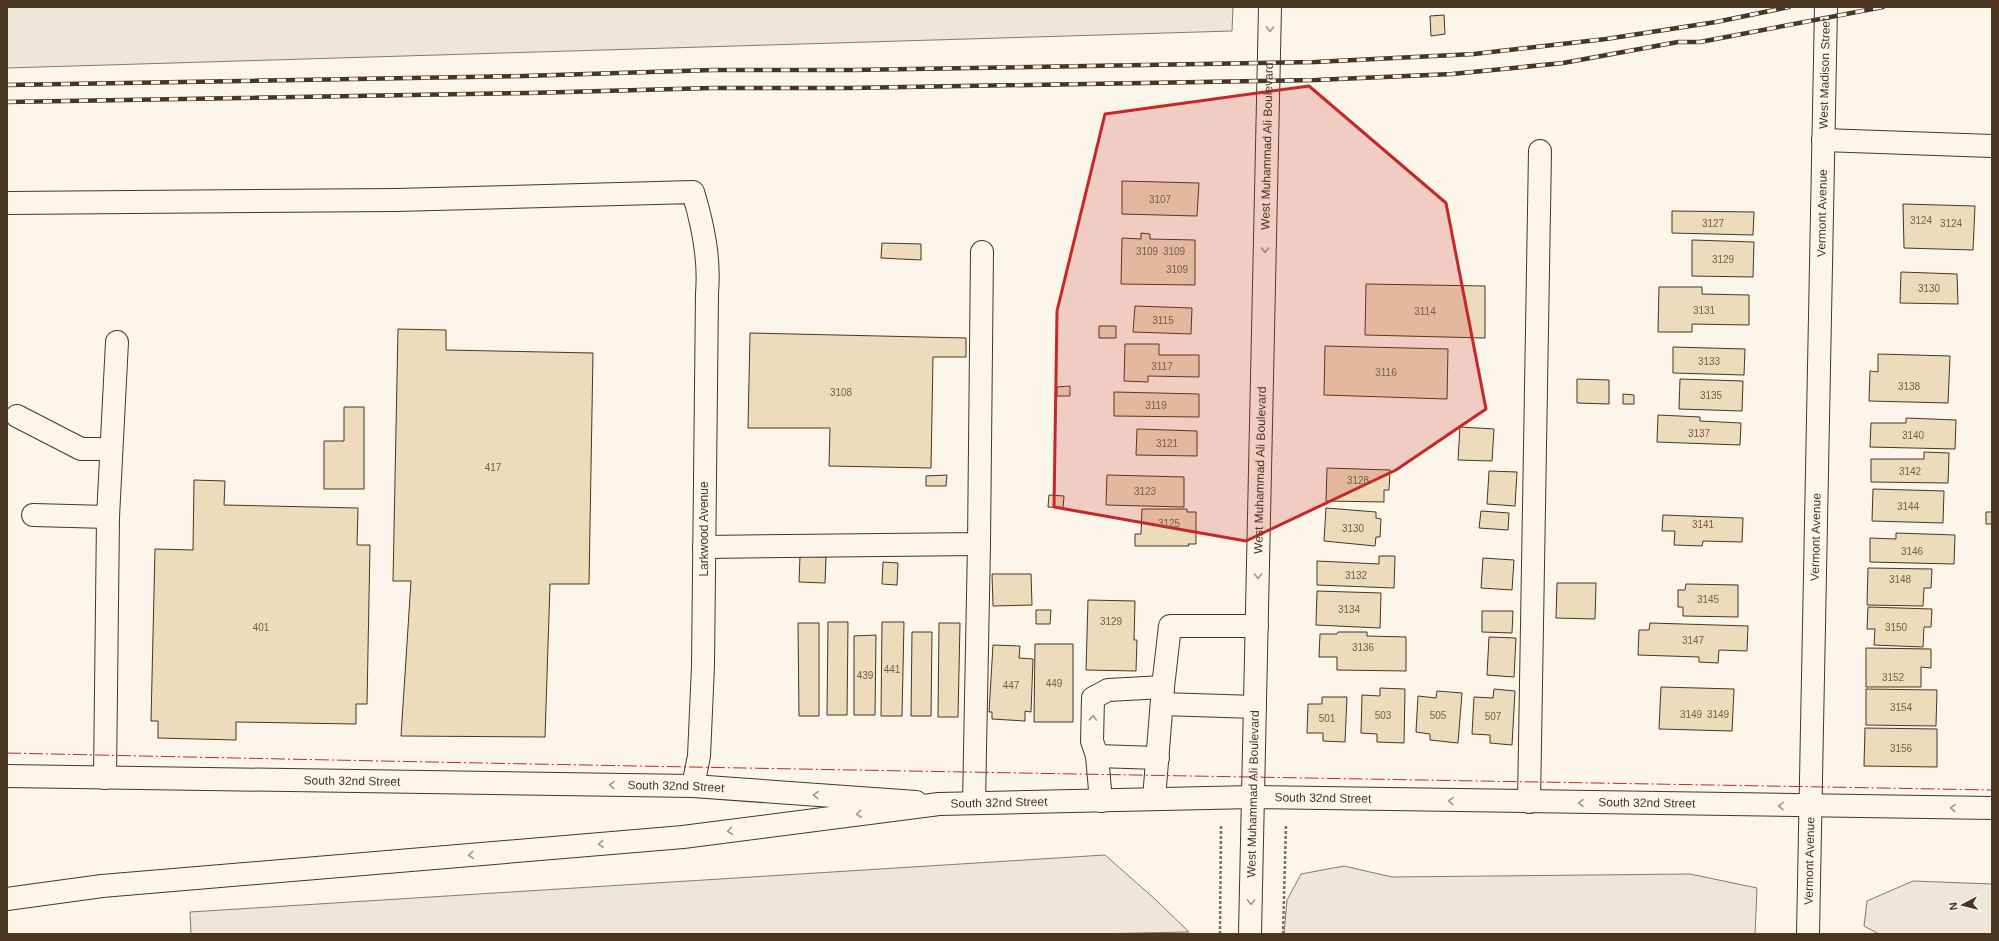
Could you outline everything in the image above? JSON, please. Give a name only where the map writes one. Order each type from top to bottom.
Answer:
[{"type":"main road","name":"West Muhammad Ali Boulevard","points":[[1250,934],[1270,7]]},
{"type":"main road","name":"West Madison Street","points":[[1823,140],[1826,7]]},
{"type":"main road","points":[[1823,140],[1992,146]]},
{"type":"main road","name":"Vermont Avenue","points":[[1808,934],[1823,140]]},
{"type":"main road","points":[[1529,802],[1540,151]]},
{"type":"main road","name":"Larkwood Avenue","points":[[7,203],[396,200],[693,192],[702,222],[709,271],[706,293],[703,666],[699,756],[693,786]]},
{"type":"main road","points":[[974,803],[979,544],[982,252]]},
{"type":"main road","points":[[105,778],[108,517],[118,342]]},
{"type":"main road","points":[[17,416],[81,449],[111,449]]},
{"type":"main road","points":[[33,515],[108,517]]},
{"type":"main road","points":[[704,547],[979,544]]},
{"type":"main road","points":[[1154,799],[1170,626],[1256,626]]},
{"type":"main road","points":[[1101,801],[1097,756],[1092,741],[1093,698],[1108,690],[1163,695],[1255,708]]},
{"type":"main road","points":[[1097,756],[1158,758]]},
{"type":"main road","name":"South 32nd Street","points":[[7,776],[693,786],[939,804],[1253,797],[1287,799],[1992,808]]},
{"type":"main road","points":[[7,899],[102,886],[683,838],[939,804]]},
{"type":"path","points":[[1220,798],[1220,934]]},
{"type":"path","points":[[1283,934],[1287,799]]},
{"type":"highlighted area","points":[[1309,86],[1446,203],[1486,409],[1396,470],[1246,541],[1054,507],[1057,311],[1105,114]]},
{"type":"shaded area","points":[[7,7],[1233,7],[1232,31],[7,68]]},
{"type":"shaded area","points":[[1105,855],[1156,900],[1189,932],[1090,934],[191,934],[190,912]]},
{"type":"shaded area","points":[[1344,866],[1392,877],[1690,874],[1757,888],[1755,934],[1284,934],[1287,900],[1301,874]]},
{"type":"shaded area","points":[[1913,881],[1992,884],[1992,934],[1879,934],[1864,926],[1867,901]]},
{"type":"building","points":[[1444,15],[1445,34],[1431,36],[1430,16]]},
{"type":"building","points":[[1122,181],[1199,183],[1197,216],[1122,214]]},
{"type":"building","points":[[1903,204],[1975,206],[1973,250],[1904,248]]},
{"type":"building","points":[[1672,211],[1754,212],[1753,235],[1672,233]]},
{"type":"building","points":[[1141,233],[1150,234],[1150,239],[1195,240],[1195,285],[1121,284],[1122,238],[1141,239]]},
{"type":"building","points":[[1692,240],[1754,242],[1753,277],[1692,276]]},
{"type":"building","points":[[882,243],[921,244],[921,260],[881,258]]},
{"type":"building","points":[[1901,272],[1957,274],[1958,304],[1900,303]]},
{"type":"building","points":[[1366,284],[1485,286],[1485,338],[1365,335]]},
{"type":"building","points":[[1659,287],[1702,287],[1702,294],[1749,295],[1749,325],[1692,324],[1692,332],[1658,332]]},
{"type":"building","points":[[1135,306],[1192,308],[1191,334],[1133,332]]},
{"type":"building","points":[[1099,326],[1116,326],[1116,338],[1099,338]]},
{"type":"building","points":[[398,329],[446,330],[446,350],[593,353],[589,584],[550,584],[545,737],[401,736],[411,581],[393,581]]},
{"type":"building","points":[[750,333],[966,338],[966,357],[933,357],[931,468],[829,466],[830,428],[748,428]]},
{"type":"building","points":[[1125,344],[1159,344],[1159,355],[1199,355],[1199,377],[1148,376],[1148,382],[1124,381]]},
{"type":"building","points":[[1325,346],[1448,349],[1447,399],[1324,395]]},
{"type":"building","points":[[1673,347],[1745,349],[1744,375],[1673,373]]},
{"type":"building","points":[[1878,354],[1950,356],[1948,403],[1869,401],[1870,371],[1878,372]]},
{"type":"building","points":[[1577,379],[1609,380],[1609,404],[1577,403]]},
{"type":"building","points":[[1680,379],[1743,381],[1742,411],[1679,409]]},
{"type":"building","points":[[1070,386],[1070,396],[1057,396],[1057,387]]},
{"type":"building","points":[[1114,392],[1199,394],[1199,417],[1114,416]]},
{"type":"building","points":[[1623,394],[1634,395],[1634,404],[1623,404]]},
{"type":"building","points":[[344,407],[364,407],[364,489],[324,489],[324,441],[344,441]]},
{"type":"building","points":[[1658,415],[1700,417],[1700,421],[1741,423],[1740,445],[1657,442]]},
{"type":"building","points":[[1906,418],[1956,420],[1955,449],[1870,447],[1871,423],[1906,423]]},
{"type":"building","points":[[1460,427],[1494,429],[1492,461],[1458,460]]},
{"type":"building","points":[[1137,429],[1197,431],[1197,456],[1136,455]]},
{"type":"building","points":[[1924,452],[1949,453],[1948,483],[1871,482],[1871,459],[1924,459]]},
{"type":"building","points":[[1327,468],[1390,470],[1389,490],[1384,490],[1384,502],[1326,501]]},
{"type":"building","points":[[1489,471],[1517,472],[1515,506],[1487,504]]},
{"type":"building","points":[[947,475],[946,486],[926,486],[926,476]]},
{"type":"building","points":[[1107,475],[1184,477],[1184,507],[1106,505]]},
{"type":"building","points":[[194,480],[225,481],[224,505],[358,508],[357,545],[370,545],[367,704],[356,704],[356,724],[236,722],[236,740],[158,738],[158,721],[151,721],[155,549],[193,550]]},
{"type":"building","points":[[1873,489],[1944,491],[1943,523],[1872,521]]},
{"type":"building","points":[[1049,495],[1064,496],[1063,508],[1048,507]]},
{"type":"building","points":[[1326,508],[1376,512],[1376,518],[1381,519],[1380,537],[1376,537],[1375,546],[1324,541]]},
{"type":"building","points":[[1142,509],[1187,509],[1187,512],[1196,512],[1196,544],[1188,544],[1189,546],[1135,546],[1135,534],[1141,534]]},
{"type":"building","points":[[1481,511],[1509,513],[1508,530],[1479,528]]},
{"type":"building","points":[[1986,512],[1992,512],[1992,524],[1986,524]]},
{"type":"building","points":[[1663,515],[1743,518],[1742,542],[1703,541],[1702,546],[1674,545],[1675,531],[1662,531]]},
{"type":"building","points":[[1896,533],[1955,535],[1954,564],[1870,562],[1870,538],[1896,539]]},
{"type":"building","points":[[800,556],[826,557],[825,583],[799,582]]},
{"type":"building","points":[[1379,556],[1395,556],[1394,588],[1317,585],[1317,561],[1379,564]]},
{"type":"building","points":[[1483,558],[1514,560],[1512,590],[1481,588]]},
{"type":"building","points":[[883,562],[898,563],[897,585],[882,584]]},
{"type":"building","points":[[1868,568],[1932,569],[1931,588],[1924,588],[1923,606],[1867,605]]},
{"type":"building","points":[[992,574],[1031,574],[1032,605],[993,606]]},
{"type":"building","points":[[1557,583],[1596,583],[1595,619],[1556,618]]},
{"type":"building","points":[[1686,584],[1738,585],[1738,617],[1683,616],[1683,607],[1678,607],[1678,590],[1685,590]]},
{"type":"building","points":[[1317,591],[1381,593],[1380,628],[1316,625]]},
{"type":"building","points":[[1088,600],[1135,601],[1134,640],[1137,640],[1136,671],[1086,670]]},
{"type":"building","points":[[1868,607],[1932,609],[1931,627],[1924,627],[1923,647],[1874,645],[1875,629],[1867,629]]},
{"type":"building","points":[[1036,610],[1051,610],[1050,624],[1036,624]]},
{"type":"building","points":[[1482,611],[1513,611],[1512,633],[1482,632]]},
{"type":"building","points":[[828,622],[848,622],[847,715],[827,715]]},
{"type":"building","points":[[882,622],[904,622],[902,716],[881,716]]},
{"type":"building","points":[[798,623],[819,623],[819,716],[799,716]]},
{"type":"building","points":[[939,623],[960,623],[958,717],[938,717]]},
{"type":"building","points":[[1650,623],[1748,626],[1747,651],[1719,650],[1718,663],[1699,662],[1699,657],[1638,655],[1639,630],[1649,630]]},
{"type":"building","points":[[912,632],[932,632],[931,716],[911,716]]},
{"type":"building","points":[[1338,632],[1367,632],[1367,636],[1406,637],[1406,671],[1337,670],[1337,657],[1319,657],[1320,634],[1337,634]]},
{"type":"building","points":[[876,635],[875,715],[854,715],[854,636]]},
{"type":"building","points":[[1489,637],[1516,638],[1514,677],[1487,675]]},
{"type":"building","points":[[1035,644],[1073,644],[1073,722],[1034,722]]},
{"type":"building","points":[[993,645],[1020,646],[1019,658],[1033,659],[1031,712],[1025,711],[1025,721],[992,719],[992,712],[989,712]]},
{"type":"building","points":[[1866,648],[1931,649],[1931,668],[1921,667],[1921,687],[1866,687]]},
{"type":"building","points":[[1661,687],[1734,689],[1732,731],[1659,729]]},
{"type":"building","points":[[1380,688],[1405,689],[1404,743],[1377,742],[1377,734],[1361,733],[1362,695],[1380,696]]},
{"type":"building","points":[[1494,689],[1515,691],[1512,745],[1490,743],[1490,735],[1472,734],[1474,697],[1493,698]]},
{"type":"building","points":[[1866,689],[1937,690],[1936,726],[1866,725]]},
{"type":"building","points":[[1437,691],[1462,693],[1458,743],[1430,740],[1430,734],[1416,732],[1418,696],[1436,698]]},
{"type":"building","points":[[1322,697],[1347,697],[1345,742],[1323,741],[1323,733],[1307,733],[1308,704],[1322,704]]},
{"type":"building","points":[[1865,728],[1937,729],[1937,767],[1864,766]]},
{"type":"railway","points":[[7,85],[524,76],[713,70],[852,70],[1315,62],[1474,54],[1606,39],[1716,22],[1789,7]]},
{"type":"railway","points":[[7,102],[529,93],[712,88],[849,88],[1316,80],[1452,74],[1563,63],[1678,42],[1700,42],[1883,7]]},
{"type":"power","points":[[7,753],[1992,790]]}]
